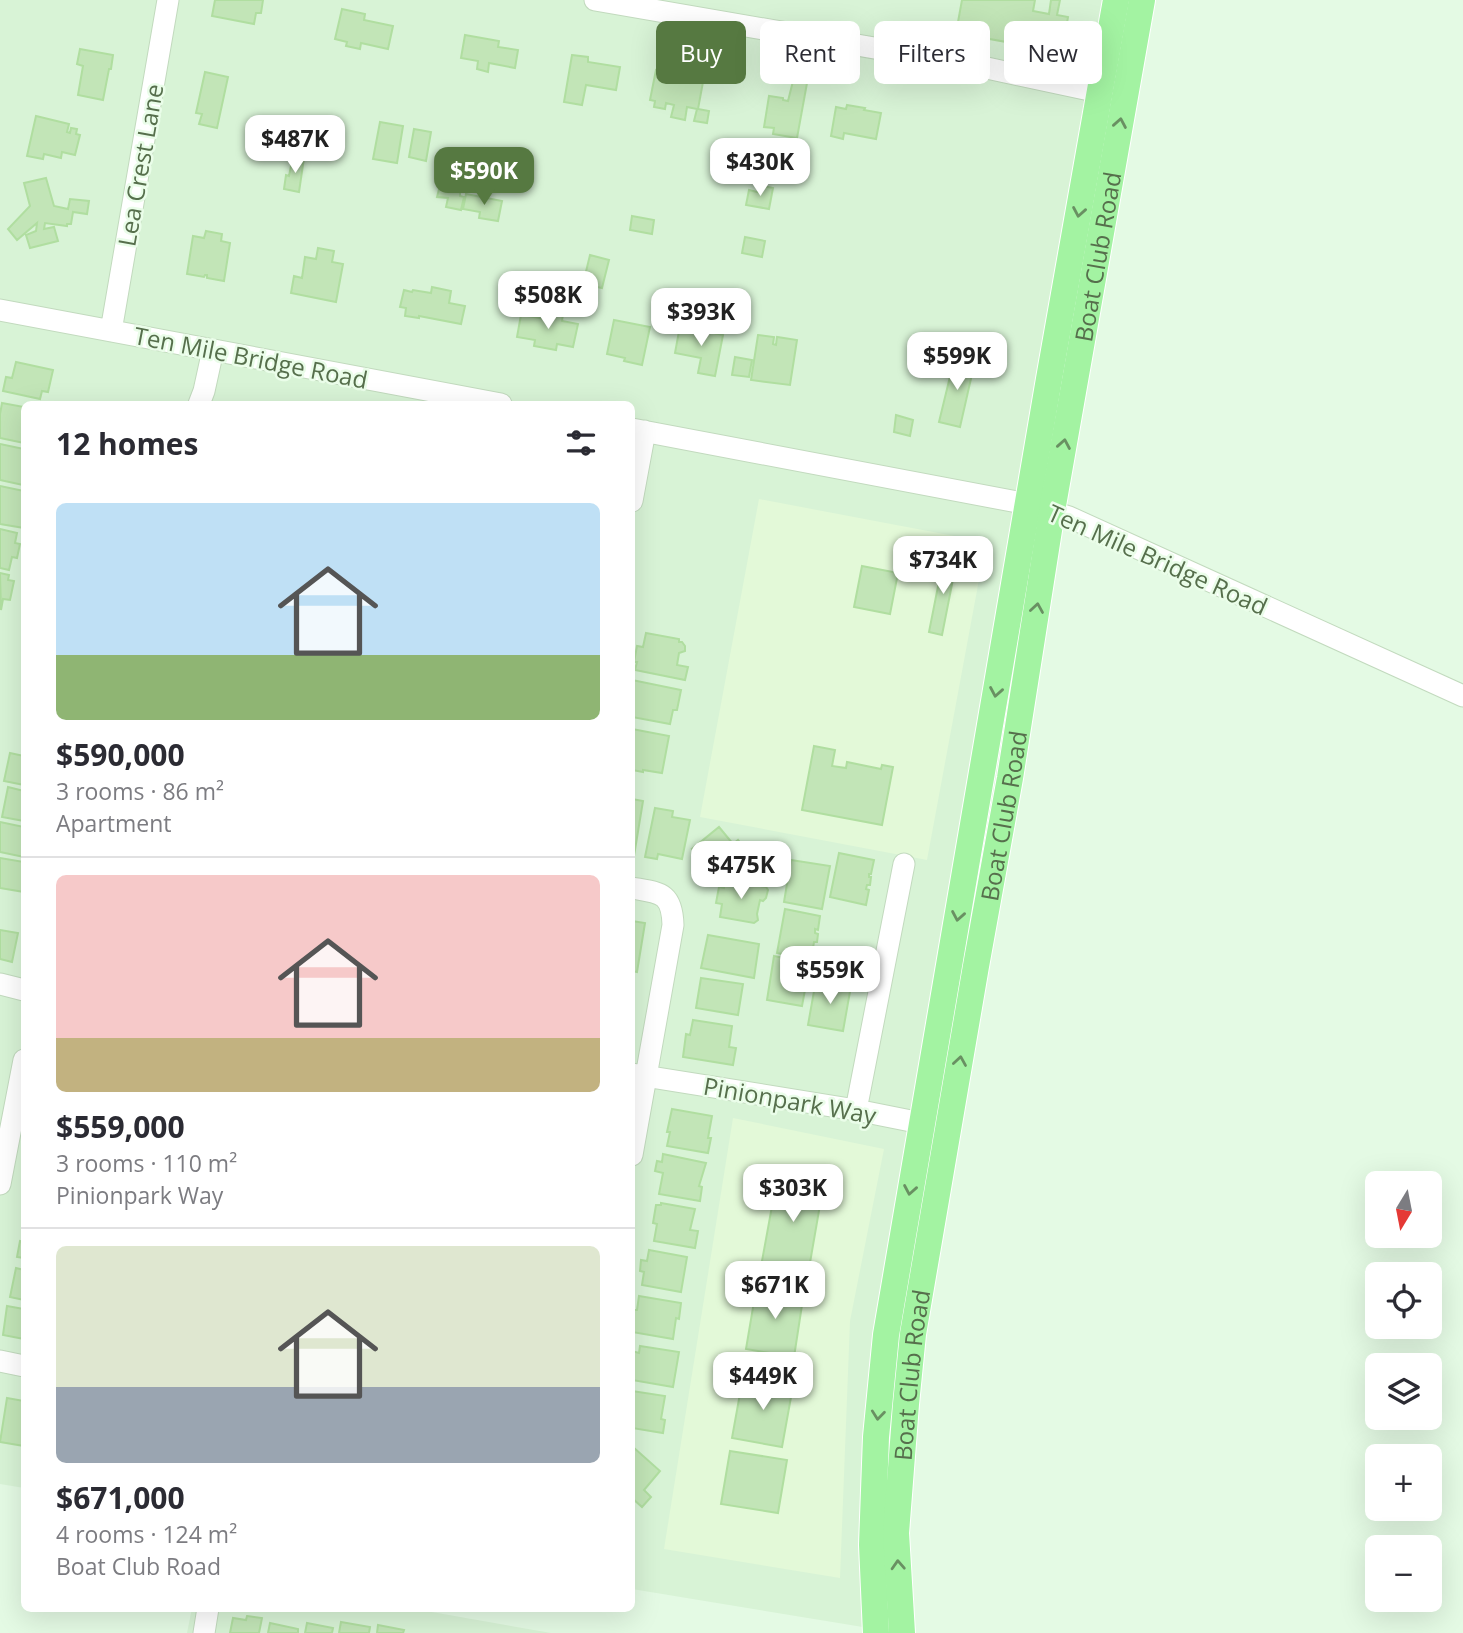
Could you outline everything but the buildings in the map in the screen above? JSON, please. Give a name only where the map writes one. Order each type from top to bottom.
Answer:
[{"type":"main road","name":"Boat Club Road","points":[[902,1633],[896,1533],[913,1334],[975,966],[1010,778],[1040,508],[1099,92],[1116,0]]},
{"type":"main road","name":"Boat Club Road","points":[[876,1633],[872,1545],[876,1437],[886,1335],[922,1123],[1040,508],[1142,0]]},
{"type":"street","name":"Lea Crest Lane","points":[[111,331],[168,0]]},
{"type":"street","points":[[595,0],[973,65],[1099,92]]},
{"type":"street","name":"Ten Mile Bridge Road","points":[[0,310],[485,401]]},
{"type":"street","points":[[200,401],[213,350]]},
{"type":"street","name":"Ten Mile Bridge Road","points":[[638,430],[1040,508],[1069,517],[1463,696]]},
{"type":"street","points":[[635,466],[638,430]]},
{"type":"street","points":[[856,1110],[904,864]]},
{"type":"street","points":[[635,889],[663,896],[673,911],[673,925],[639,1075],[635,1121]]},
{"type":"street","points":[[0,984],[21,989]]},
{"type":"street","name":"Pinionpark Way","points":[[639,1075],[856,1110],[949,1129]]},
{"type":"street","points":[[0,1184],[21,1076]]},
{"type":"street","points":[[0,1362],[21,1366]]},
{"type":"street","points":[[204,1633],[207,1612]]},
{"type":"shaded area","points":[[0,0],[1104,0],[1102,21],[1004,21],[1004,84],[1094,84],[1080,207],[875,1629],[635,1589],[635,401],[21,401],[21,1488],[0,1484]]},
{"type":"shaded area","points":[[759,499],[986,542],[927,860],[700,817]]},
{"type":"shaded area","points":[[733,1118],[884,1149],[850,1321],[840,1578],[664,1549]]},
{"type":"shaded area","points":[[191,1612],[432,1612],[551,1633],[187,1633]]}]
